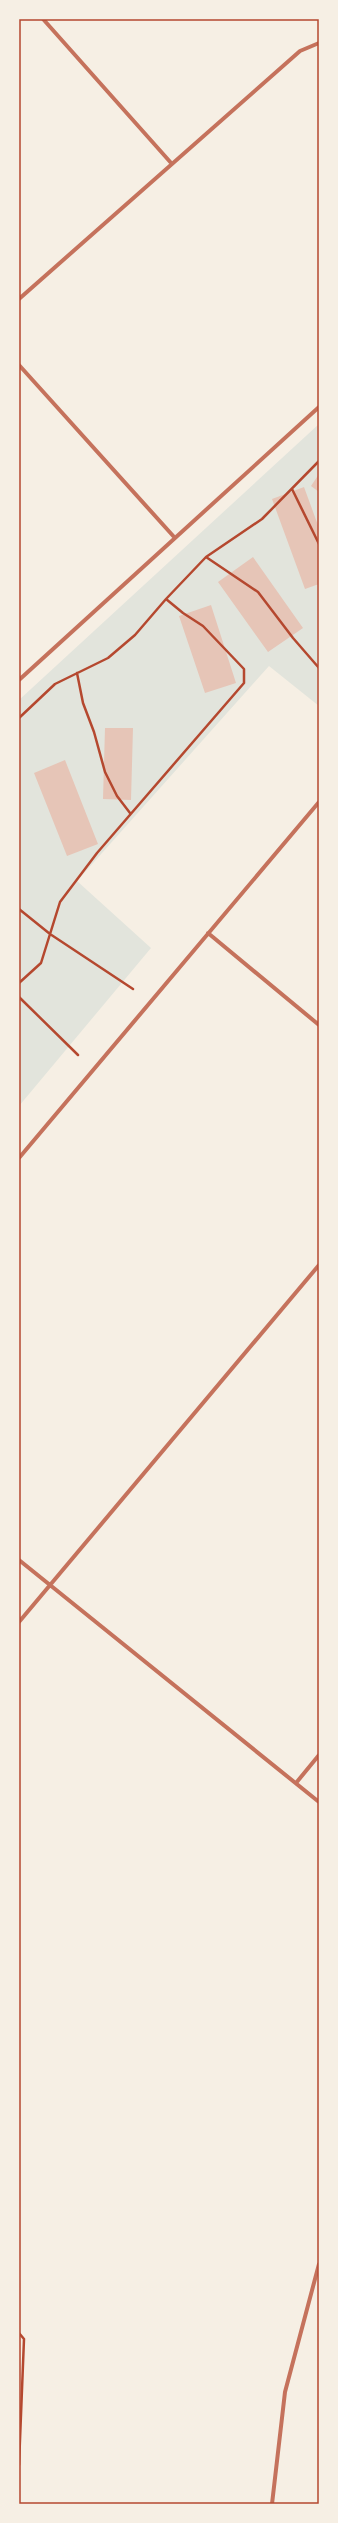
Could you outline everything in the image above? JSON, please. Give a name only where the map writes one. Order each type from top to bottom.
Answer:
[{"type":"street","points":[[43,19],[172,164]]},
{"type":"street","points":[[19,299],[300,51],[319,42]]},
{"type":"street","points":[[19,364],[175,538]]},
{"type":"street","points":[[19,680],[319,407]]},
{"type":"street","points":[[19,1158],[319,802]]},
{"type":"street","points":[[208,933],[319,1025]]},
{"type":"street","points":[[19,1622],[319,1265]]},
{"type":"street","points":[[19,1560],[319,1802]]},
{"type":"street","points":[[296,1783],[319,1755]]},
{"type":"street","points":[[272,2504],[285,2392],[319,2264]]},
{"type":"path","points":[[19,718],[55,684],[108,658],[135,635],[166,599],[206,557],[262,519],[319,461]]},
{"type":"path","points":[[292,489],[319,544]]},
{"type":"path","points":[[206,557],[258,592],[293,638],[319,668]]},
{"type":"path","points":[[19,983],[41,963],[60,902],[97,853],[130,813],[244,683],[244,669],[203,626],[183,613],[166,599]]},
{"type":"path","points":[[77,673],[83,703],[94,732],[105,772],[117,796],[130,813]]},
{"type":"path","points":[[19,909],[50,934],[151,1001]]},
{"type":"path","points":[[19,996],[93,1070]]},
{"type":"path","points":[[19,2333],[24,2339],[19,2465]]},
{"type":"shaded area","points":[[319,424],[319,706],[269,666],[77,881],[151,948],[19,1106],[19,700]]},
{"type":"building","points":[[319,474],[319,492],[311,486]]},
{"type":"building","points":[[304,487],[319,528],[319,584],[305,589],[272,499]]},
{"type":"building","points":[[253,557],[303,628],[268,652],[218,582]]},
{"type":"building","points":[[211,605],[236,683],[205,693],[179,616]]},
{"type":"building","points":[[105,728],[133,728],[131,800],[103,799]]},
{"type":"building","points":[[65,760],[98,844],[67,856],[34,773]]}]
